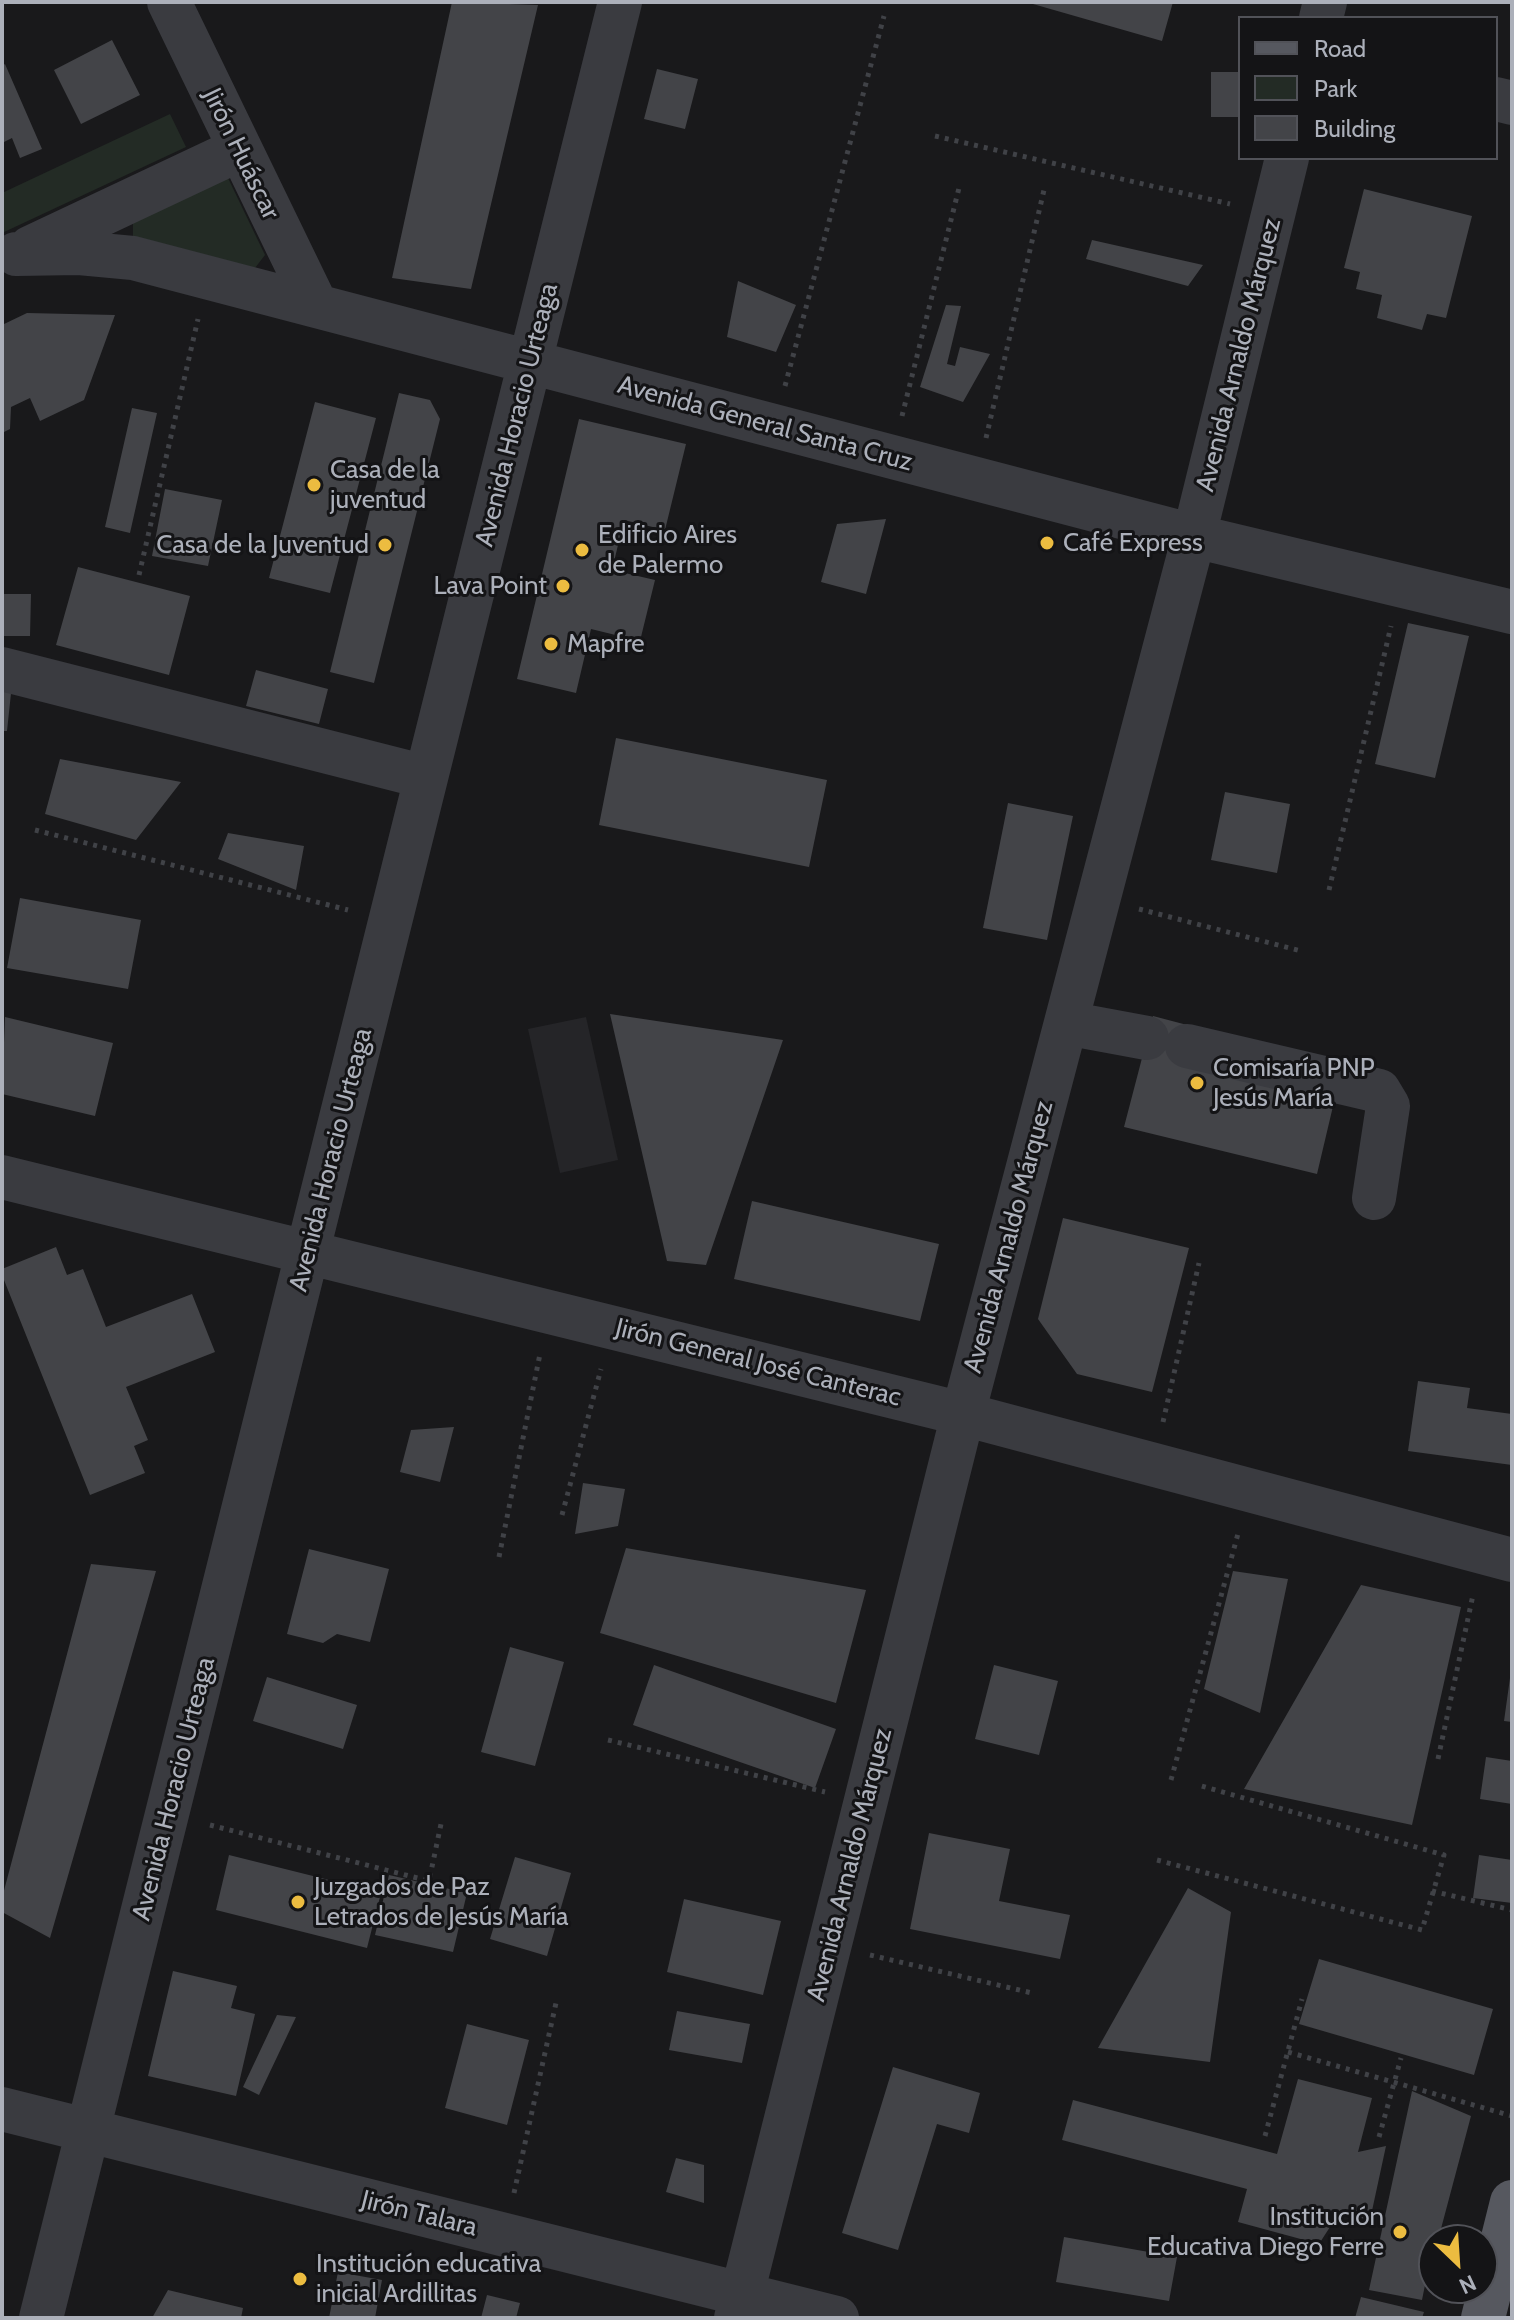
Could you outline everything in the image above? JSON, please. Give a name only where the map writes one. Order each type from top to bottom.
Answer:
[{"type":"main road","points":[[1483,2318],[1512,2202]]},
{"type":"street","name":"Jirón Huáscar","points":[[169,2],[238,150],[316,305]]},
{"type":"street","name":"Avenida Horacio Urteaga","points":[[41,2318],[620,2]]},
{"type":"street","name":"Avenida General Santa Cruz","points":[[9,258],[238,150]]},
{"type":"street","name":"Avenida Arnaldo Márquez","points":[[739,2306],[963,1414],[1194,536],[1286,160]]},
{"type":"street","name":"Avenida General Santa Cruz","points":[[9,258],[79,253],[133,258],[1194,536],[1512,612]]},
{"type":"street","points":[[2,669],[426,777]]},
{"type":"street","points":[[1066,1023],[1167,1042],[1379,1091],[1388,1106],[1374,1198]]},
{"type":"street","name":"Jirón General José Canterac","points":[[2,1177],[963,1414],[1497,1556]]},
{"type":"street","name":"Jirón Talara","points":[[2,2109],[504,2236],[739,2306],[837,2318]]},
{"type":"path","points":[[772,426],[884,16]]},
{"type":"path","points":[[935,136],[1273,214]]},
{"type":"path","points":[[889,457],[959,188]]},
{"type":"path","points":[[976,479],[1044,190]]},
{"type":"path","points":[[139,575],[207,277]]},
{"type":"path","points":[[1329,890],[1401,585]]},
{"type":"path","points":[[35,830],[391,921]]},
{"type":"path","points":[[1099,898],[1301,951]]},
{"type":"path","points":[[1154,1465],[1199,1263]]},
{"type":"path","points":[[499,1557],[548,1311]]},
{"type":"path","points":[[562,1515],[612,1327]]},
{"type":"path","points":[[1171,1780],[1250,1491]]},
{"type":"path","points":[[1438,1759],[1497,1556]]},
{"type":"path","points":[[608,1740],[866,1801]]},
{"type":"path","points":[[1157,1860],[1422,1930],[1444,1855],[1198,1785]]},
{"type":"path","points":[[167,1815],[429,1881],[441,1824]]},
{"type":"path","points":[[1432,1891],[1512,1910]]},
{"type":"path","points":[[830,1945],[1032,1993]]},
{"type":"path","points":[[1265,2136],[1302,1999]]},
{"type":"path","points":[[504,2236],[556,2003]]},
{"type":"path","points":[[1288,2052],[1512,2116]]},
{"type":"path","points":[[1379,2137],[1401,2058]]},
{"type":"shaded area","points":[[586,1017],[618,1160],[560,1173],[528,1029]]},
{"type":"green space","points":[[170,114],[186,147],[2,233],[2,193]]},
{"type":"green space","points":[[228,178],[265,255],[255,268],[133,236],[133,221]]},
{"type":"building","points":[[452,2],[538,5],[471,289],[392,278]]},
{"type":"building","points":[[1026,2],[1173,2],[1162,41]]},
{"type":"building","points":[[112,40],[140,95],[81,124],[54,70]]},
{"type":"building","points":[[5,64],[42,149],[20,158],[12,138],[2,143],[2,66]]},
{"type":"building","points":[[657,69],[698,79],[685,129],[644,119]]},
{"type":"building","points":[[1211,72],[1238,72],[1238,117],[1211,117]]},
{"type":"building","points":[[1364,189],[1472,216],[1446,318],[1427,314],[1422,330],[1377,318],[1382,295],[1356,289],[1360,272],[1344,268]]},
{"type":"building","points":[[1092,240],[1203,265],[1188,286],[1086,259]]},
{"type":"building","points":[[738,281],[796,305],[776,352],[727,337]]},
{"type":"building","points":[[946,305],[961,306],[947,364],[955,366],[960,347],[990,354],[963,402],[920,387]]},
{"type":"building","points":[[27,313],[115,315],[84,400],[40,421],[30,398],[11,407],[10,429],[2,433],[2,325]]},
{"type":"building","name":"Casa de la Juventud","points":[[399,393],[430,400],[440,419],[374,683],[330,672]]},
{"type":"building","points":[[315,402],[376,418],[330,593],[269,578]]},
{"type":"building","points":[[132,408],[157,413],[130,533],[105,527]]},
{"type":"building","name":"Edificio Aires de Palermo","points":[[579,419],[686,444],[665,530],[624,520],[612,570],[655,580],[640,641],[591,629],[576,693],[517,679]]},
{"type":"building","points":[[165,489],[222,500],[208,566],[152,556]]},
{"type":"building","points":[[886,519],[866,594],[821,582],[837,524]]},
{"type":"building","points":[[78,567],[190,596],[169,675],[56,645]]},
{"type":"building","points":[[2,594],[31,594],[30,636],[2,636]]},
{"type":"building","points":[[1408,623],[1469,636],[1435,778],[1375,764]]},
{"type":"building","points":[[256,670],[328,689],[319,724],[246,706]]},
{"type":"building","points":[[2,683],[12,684],[7,731],[2,731]]},
{"type":"building","points":[[616,738],[827,780],[809,867],[599,825]]},
{"type":"building","points":[[60,759],[181,782],[136,840],[45,814]]},
{"type":"building","points":[[1225,792],[1290,804],[1277,873],[1211,860]]},
{"type":"building","points":[[1008,803],[1073,816],[1047,940],[983,928]]},
{"type":"building","points":[[228,833],[304,846],[296,890],[218,859]]},
{"type":"building","points":[[20,898],[141,920],[128,989],[7,968]]},
{"type":"building","points":[[610,1014],[783,1040],[706,1265],[667,1261]]},
{"type":"building","name":"Comisaría PNP Jesús María","points":[[1153,1016],[1191,1026],[1334,1102],[1317,1174],[1124,1127]]},
{"type":"building","points":[[5,1017],[113,1043],[95,1116],[2,1094]]},
{"type":"building","points":[[752,1201],[939,1244],[920,1321],[734,1279]]},
{"type":"building","points":[[1063,1218],[1189,1248],[1152,1392],[1077,1374],[1038,1319]]},
{"type":"building","points":[[56,1247],[67,1275],[83,1269],[106,1327],[192,1294],[215,1352],[126,1387],[148,1440],[134,1446],[145,1473],[90,1495],[2,1275],[2,1269]]},
{"type":"building","points":[[1418,1381],[1470,1388],[1467,1408],[1512,1414],[1512,1465],[1408,1451]]},
{"type":"building","points":[[454,1427],[440,1482],[400,1472],[411,1430]]},
{"type":"building","points":[[583,1483],[625,1489],[618,1526],[575,1534]]},
{"type":"building","points":[[626,1548],[866,1590],[836,1703],[600,1633]]},
{"type":"building","points":[[309,1549],[389,1569],[370,1642],[337,1634],[323,1643],[287,1634]]},
{"type":"building","points":[[91,1564],[156,1571],[50,1938],[2,1912],[2,1898]]},
{"type":"building","points":[[1233,1571],[1288,1579],[1260,1713],[1204,1689]]},
{"type":"building","points":[[1361,1585],[1461,1607],[1412,1825],[1244,1789]]},
{"type":"building","points":[[510,1647],[564,1662],[535,1766],[481,1752]]},
{"type":"building","points":[[654,1665],[836,1729],[815,1788],[633,1725]]},
{"type":"building","points":[[994,1665],[1058,1681],[1039,1755],[975,1739]]},
{"type":"building","points":[[267,1677],[357,1705],[343,1749],[253,1721]]},
{"type":"building","points":[[1512,1678],[1512,1722],[1504,1721]]},
{"type":"building","points":[[1486,1757],[1512,1761],[1512,1804],[1480,1799]]},
{"type":"building","points":[[929,1833],[1010,1849],[999,1901],[1070,1915],[1060,1959],[910,1929]]},
{"type":"building","name":"Juzgados de Paz Letrados de Jesús María","points":[[229,1855],[381,1893],[367,1948],[216,1910]]},
{"type":"building","points":[[1479,1855],[1512,1860],[1512,1903],[1473,1898]]},
{"type":"building","points":[[515,1857],[571,1873],[547,1956],[490,1939]]},
{"type":"building","points":[[389,1875],[467,1893],[453,1952],[375,1935]]},
{"type":"building","points":[[1188,1888],[1231,1912],[1210,2062],[1098,2048]]},
{"type":"building","points":[[684,1899],[781,1921],[763,1995],[667,1972]]},
{"type":"building","points":[[1319,1959],[1493,2009],[1474,2075],[1299,2024]]},
{"type":"building","points":[[173,1971],[237,1986],[231,2008],[255,2014],[236,2096],[148,2076]]},
{"type":"building","points":[[677,2011],[750,2024],[742,2063],[669,2050]]},
{"type":"building","points":[[277,2015],[296,2017],[259,2095],[243,2087]]},
{"type":"building","points":[[467,2024],[529,2040],[507,2125],[445,2108]]},
{"type":"building","points":[[893,2067],[980,2093],[969,2133],[937,2124],[898,2250],[842,2233]]},
{"type":"building","points":[[1298,2079],[1372,2098],[1358,2152],[1386,2146],[1370,2220],[1339,2213],[1319,2244],[1238,2222],[1247,2189],[1062,2140],[1073,2100],[1277,2154]]},
{"type":"building","points":[[1412,2091],[1471,2116],[1442,2224],[1418,2224],[1418,2299],[1369,2290]]},
{"type":"building","points":[[676,2158],[704,2165],[704,2203],[666,2192]]},
{"type":"building","points":[[1064,2237],[1177,2257],[1169,2301],[1056,2282]]},
{"type":"building","points":[[338,2272],[382,2280],[375,2318],[329,2318]]},
{"type":"building","points":[[168,2290],[243,2308],[241,2318],[152,2318]]},
{"type":"building","points":[[487,2295],[520,2303],[516,2318],[481,2318]]},
{"type":"building","points":[[1361,2297],[1424,2312],[1422,2318],[1355,2318]]},
{"type":"place","name":"Casa de la juventud","points":[[314,485]]},
{"type":"place","name":"Café Express","points":[[1047,543]]},
{"type":"place","name":"Casa de la Juventud","points":[[385,545]]},
{"type":"place","name":"Edificio Aires de Palermo","points":[[582,550]]},
{"type":"place","name":"Lava Point","points":[[563,586]]},
{"type":"place","name":"Mapfre","points":[[551,644]]},
{"type":"place","name":"Comisaría PNP Jesús María","points":[[1197,1083]]},
{"type":"place","name":"Juzgados de Paz Letrados de Jesús María","points":[[298,1902]]},
{"type":"place","name":"Institución Educativa Diego Ferre","points":[[1400,2232]]},
{"type":"place","name":"Institución educativa inicial Ardillitas","points":[[300,2279]]}]
